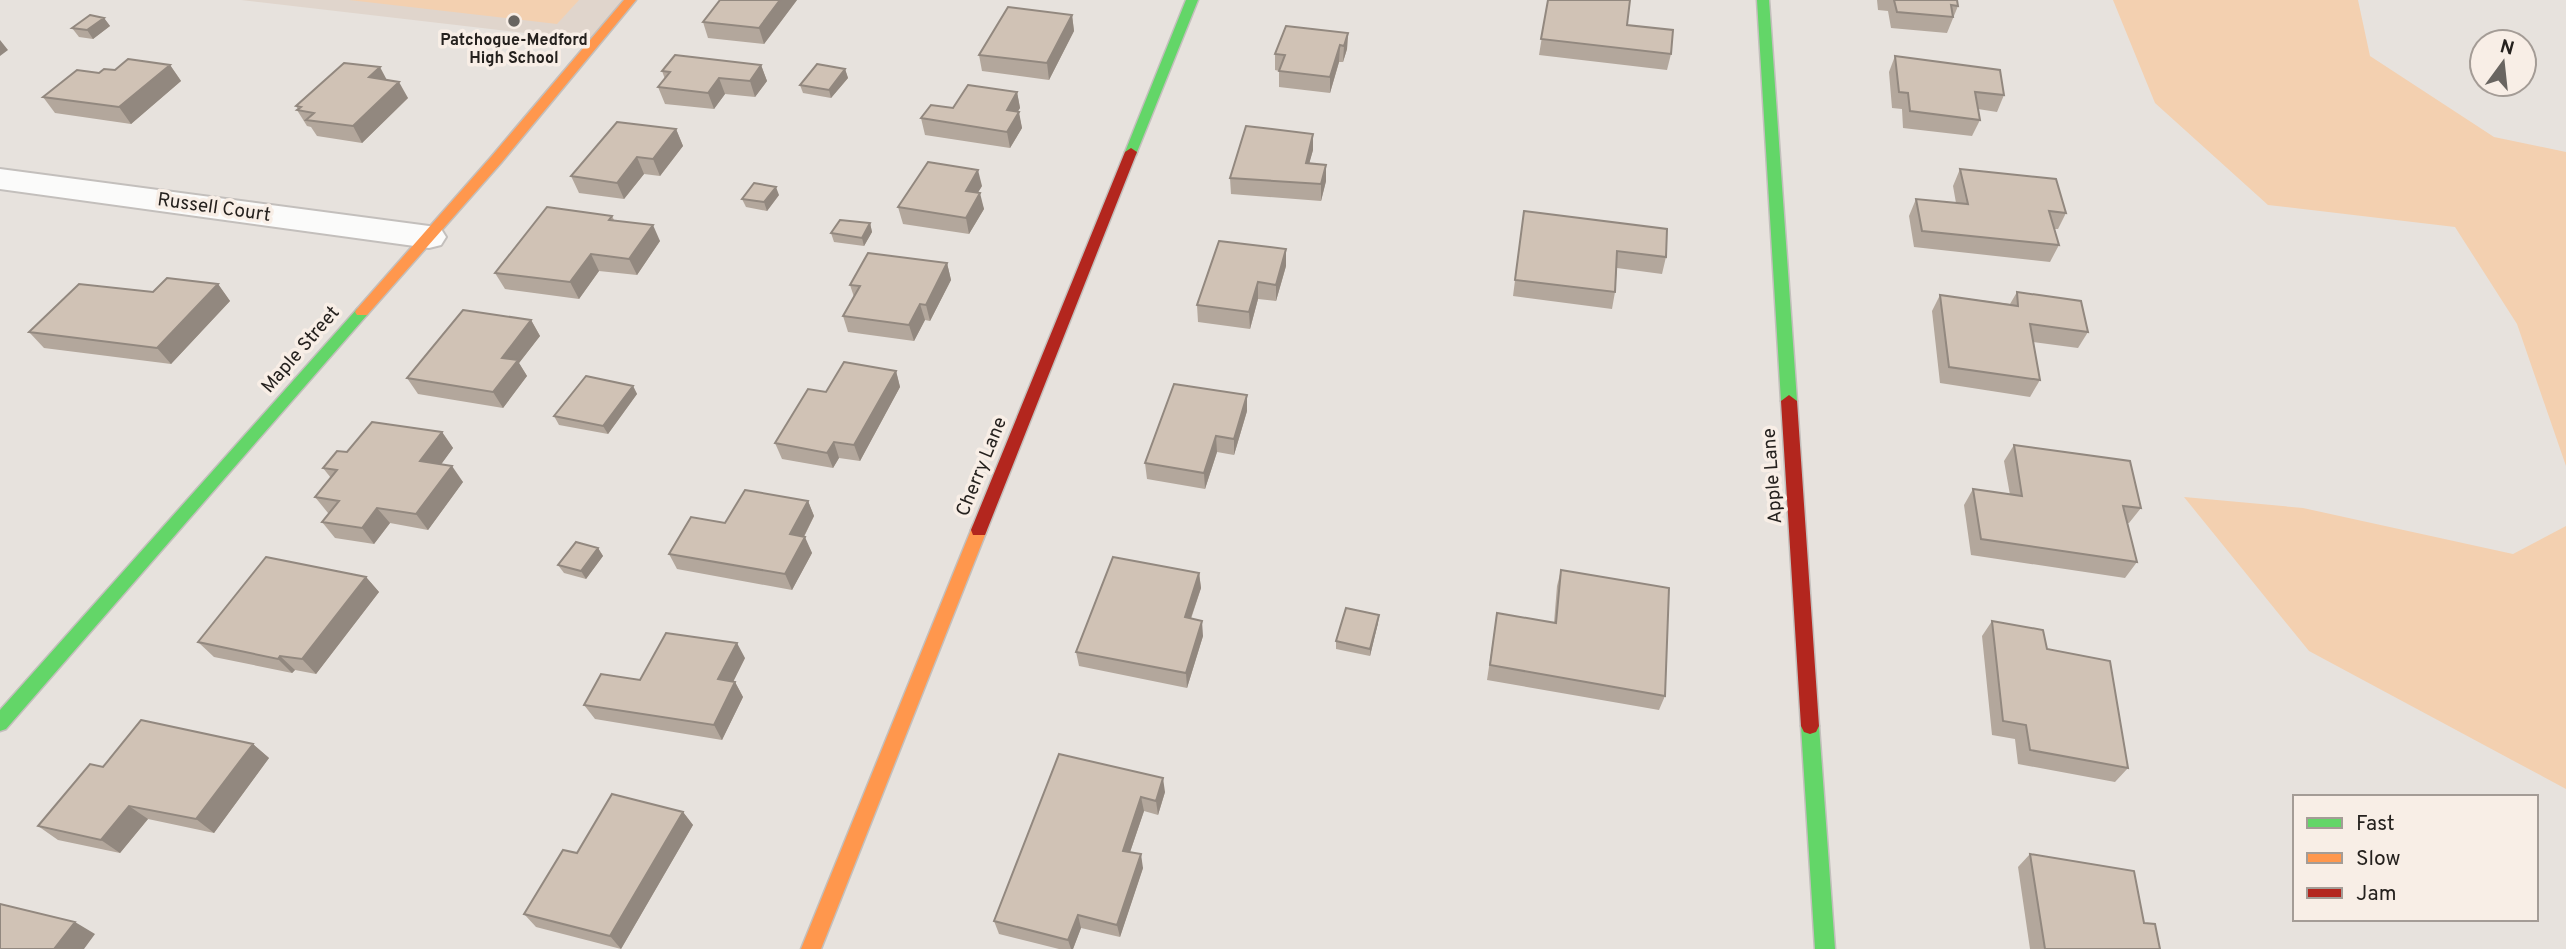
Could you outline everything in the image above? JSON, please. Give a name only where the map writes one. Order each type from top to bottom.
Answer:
[{"type":"street","name":"Maple Street","points":[[0,723],[429,237],[630,0]]},
{"type":"street","name":"Cherry Lane","points":[[811,949],[1192,0]]},
{"type":"street","name":"Apple Lane","points":[[1763,0],[1825,949]]},
{"type":"street","name":"Russell Court","points":[[0,179],[429,237]]},
{"type":"shaded area","name":"Patchogue-Medford High School","points":[[241,0],[630,0],[593,41]]},
{"type":"shaded area","points":[[349,0],[579,0],[557,24]]},
{"type":"shaded area","points":[[2113,0],[2358,0],[2370,56],[2494,137],[2566,152],[2566,466],[2517,324],[2455,227],[2268,205],[2155,103]]},
{"type":"shaded area","points":[[2184,497],[2303,508],[2513,554],[2566,526],[2566,789],[2309,651]]},
{"type":"building","points":[[720,0],[780,0],[759,28],[703,22]]},
{"type":"building","points":[[1548,0],[1630,0],[1627,25],[1673,30],[1671,54],[1541,39]]},
{"type":"building","points":[[1894,0],[1957,0],[1958,6],[1951,5],[1953,17],[1897,12]]},
{"type":"building","points":[[1008,7],[1072,15],[1047,63],[979,55]]},
{"type":"building","points":[[90,15],[104,18],[87,30],[72,28]]},
{"type":"building","points":[[1286,26],[1348,33],[1344,46],[1340,45],[1330,77],[1279,71],[1285,55],[1275,54]]},
{"type":"building","points":[[675,55],[761,65],[750,81],[719,78],[708,93],[658,87],[670,72],[662,71]]},
{"type":"building","points":[[1895,56],[2000,70],[2004,95],[1975,92],[1980,120],[1910,111],[1908,93],[1899,92]]},
{"type":"building","points":[[128,59],[170,65],[119,107],[43,97],[77,70],[99,73],[104,69],[115,70]]},
{"type":"building","points":[[344,63],[380,67],[369,77],[399,82],[353,126],[306,120],[314,113],[297,110],[301,107],[296,106]]},
{"type":"building","points":[[817,64],[845,69],[829,90],[800,85]]},
{"type":"building","points":[[968,85],[1017,92],[1007,110],[1019,112],[1007,132],[921,118],[931,105],[953,108]]},
{"type":"building","points":[[617,122],[676,129],[653,159],[637,157],[617,183],[571,176]]},
{"type":"building","points":[[1246,126],[1313,134],[1306,163],[1326,165],[1321,184],[1230,178]]},
{"type":"building","points":[[928,162],[978,170],[966,191],[980,193],[966,218],[898,207]]},
{"type":"building","points":[[1960,169],[2056,179],[2066,213],[2049,211],[2059,245],[1922,231],[1916,199],[1968,204]]},
{"type":"building","points":[[754,183],[776,187],[764,202],[742,199]]},
{"type":"building","points":[[547,207],[612,216],[609,220],[653,225],[629,259],[591,254],[570,282],[495,273]]},
{"type":"building","points":[[1524,211],[1667,229],[1666,257],[1617,251],[1615,292],[1515,280]]},
{"type":"building","points":[[840,220],[870,223],[862,238],[831,233]]},
{"type":"building","points":[[1219,241],[1286,249],[1276,285],[1258,282],[1249,312],[1197,305]]},
{"type":"building","points":[[868,253],[947,263],[926,305],[920,304],[909,325],[843,316],[860,286],[850,285]]},
{"type":"building","points":[[167,278],[218,284],[157,348],[29,332],[79,284],[153,292]]},
{"type":"building","points":[[2017,292],[2081,301],[2088,332],[2030,324],[2040,380],[1949,367],[1940,295],[2018,306]]},
{"type":"building","points":[[463,310],[531,320],[502,358],[518,360],[493,392],[407,378]]},
{"type":"building","points":[[844,362],[896,371],[854,445],[834,442],[827,453],[775,443],[808,389],[826,392]]},
{"type":"building","points":[[586,376],[633,386],[603,426],[554,416]]},
{"type":"building","points":[[1174,384],[1247,395],[1234,439],[1216,436],[1204,473],[1145,463]]},
{"type":"building","points":[[372,422],[442,432],[420,461],[452,466],[416,514],[377,508],[362,528],[322,522],[339,501],[315,497],[337,470],[323,468],[337,451],[347,452]]},
{"type":"building","points":[[2014,445],[2130,461],[2141,508],[2123,506],[2137,562],[1981,539],[1973,489],[2022,496]]},
{"type":"building","points":[[745,490],[808,501],[790,534],[805,537],[785,574],[669,554],[691,517],[725,523]]},
{"type":"building","points":[[576,542],[598,548],[581,571],[558,565]]},
{"type":"building","points":[[266,557],[366,577],[302,659],[280,656],[278,659],[198,642]]},
{"type":"building","points":[[1113,557],[1199,573],[1185,617],[1202,621],[1186,673],[1076,652]]},
{"type":"building","points":[[1561,570],[1669,588],[1665,696],[1490,665],[1497,613],[1556,623]]},
{"type":"building","points":[[1346,608],[1379,615],[1370,649],[1336,641]]},
{"type":"building","points":[[1992,621],[2043,630],[2047,649],[2110,661],[2128,768],[2030,750],[2026,725],[2003,721]]},
{"type":"building","points":[[666,633],[737,643],[718,679],[735,682],[714,725],[584,705],[601,674],[640,680]]},
{"type":"building","points":[[141,720],[253,744],[196,819],[129,806],[101,840],[38,826],[90,764],[103,767]]},
{"type":"building","points":[[1059,754],[1163,778],[1156,801],[1141,797],[1123,851],[1141,854],[1117,925],[1078,915],[1068,940],[994,921]]},
{"type":"building","points":[[612,794],[683,812],[610,936],[524,914],[563,850],[577,853]]},
{"type":"building","points":[[2030,854],[2134,871],[2144,923],[2155,924],[2160,949],[2045,949]]},
{"type":"building","points":[[0,904],[75,922],[54,949],[0,949]]},
{"type":"traffic: fast","points":[[1131,152],[1192,0]]},
{"type":"traffic: fast","points":[[1763,0],[1789,401]]},
{"type":"traffic: fast","points":[[0,723],[362,312]]},
{"type":"traffic: fast","points":[[1810,726],[1825,949]]},
{"type":"traffic: slow","points":[[362,312],[496,160],[630,0]]},
{"type":"traffic: slow","points":[[811,949],[979,530]]},
{"type":"traffic: jam","points":[[979,530],[1131,152]]},
{"type":"traffic: jam","points":[[1789,401],[1810,726]]},
{"type":"place","name":"Patchogue-Medford High School","points":[[514,21]]}]
